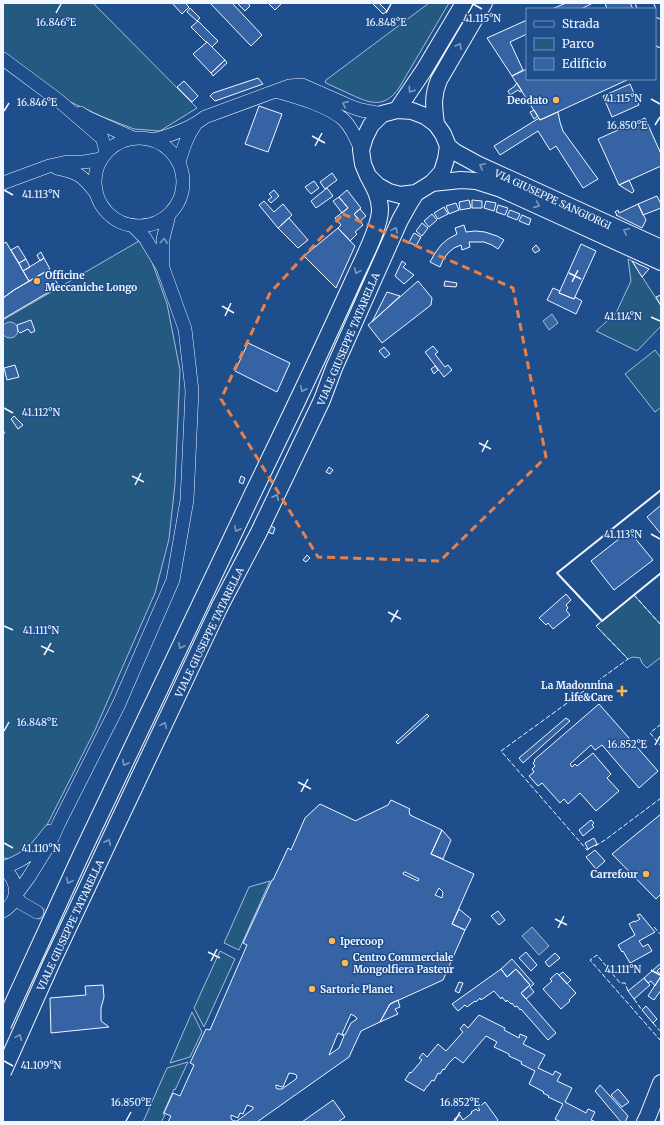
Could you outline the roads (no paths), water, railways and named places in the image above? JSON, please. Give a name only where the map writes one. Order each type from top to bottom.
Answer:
[{"type":"main road","points":[[389,112],[412,111],[425,116],[436,124],[443,134],[448,146],[442,172],[432,183],[416,193],[400,194],[389,192],[378,186],[368,176],[363,164],[361,150],[371,125],[389,112],[424,70],[464,3]]},
{"type":"main road","points":[[436,124],[434,97],[436,87],[484,3]]},
{"type":"main road","points":[[656,28],[661,39]]},
{"type":"main road","name":"VIA GIUSEPPE SANGIORGI","points":[[448,146],[455,152],[477,164],[661,248]]},
{"type":"main road","name":"VIALE GIUSEPPE TATARELLA","points":[[3,1025],[81,855],[341,308],[373,235],[380,211],[379,197],[368,176]]},
{"type":"main road","name":"VIA GIUSEPPE SANGIORGI","points":[[432,183],[461,180],[476,182],[501,189],[661,262]]},
{"type":"main road","name":"VIALE GIUSEPPE TATARELLA","points":[[3,1072],[55,954],[220,606],[258,534],[322,400],[334,368],[400,220],[416,193]]},
{"type":"main road","points":[[645,1122],[661,1083]]},
{"type":"main road","points":[[652,1122],[660,1122]]},
{"type":"street","points":[[3,59],[58,100],[102,138],[103,155],[96,169],[96,194]]},
{"type":"street","points":[[179,162],[189,133],[195,125],[205,117],[289,86],[302,85],[361,110],[389,112]]},
{"type":"street","points":[[276,91],[298,97],[335,114],[345,121],[357,140],[361,150]]},
{"type":"street","points":[[58,100],[88,118],[133,138]]},
{"type":"street","points":[[153,140],[195,125]]},
{"type":"street","points":[[3,183],[49,166],[67,162],[84,162],[103,155],[118,142],[140,137],[153,140],[164,145],[173,152],[183,173],[184,184],[182,196],[176,207],[161,221],[152,225],[133,226],[110,216],[87,181],[81,176],[70,170],[49,166]]},
{"type":"street","points":[[163,268],[163,240],[169,215]]},
{"type":"street","points":[[3,911],[11,904],[43,855],[119,704],[173,580],[187,500],[192,391],[185,329],[163,268],[145,238],[133,226]]},
{"type":"street","points":[[37,912],[21,903],[15,896],[14,881],[10,874],[3,868],[17,863],[35,849],[58,823]]},
{"type":"tunnel","points":[[37,912],[76,929]]},
{"type":"place","name":"Deodato","points":[[556,100]]},
{"type":"place","name":"Officine Meccaniche Longo","points":[[37,281]]},
{"type":"place","name":"La Madonnina Life&Care","points":[[622,691]]},
{"type":"place","name":"Carrefour","points":[[646,874]]},
{"type":"place","name":"Ipercoop","points":[[332,941]]},
{"type":"place","name":"Centro Commerciale Mongolfiera Pasteur","points":[[345,963]]},
{"type":"place","name":"Sartorie Planet","points":[[312,989]]}]
